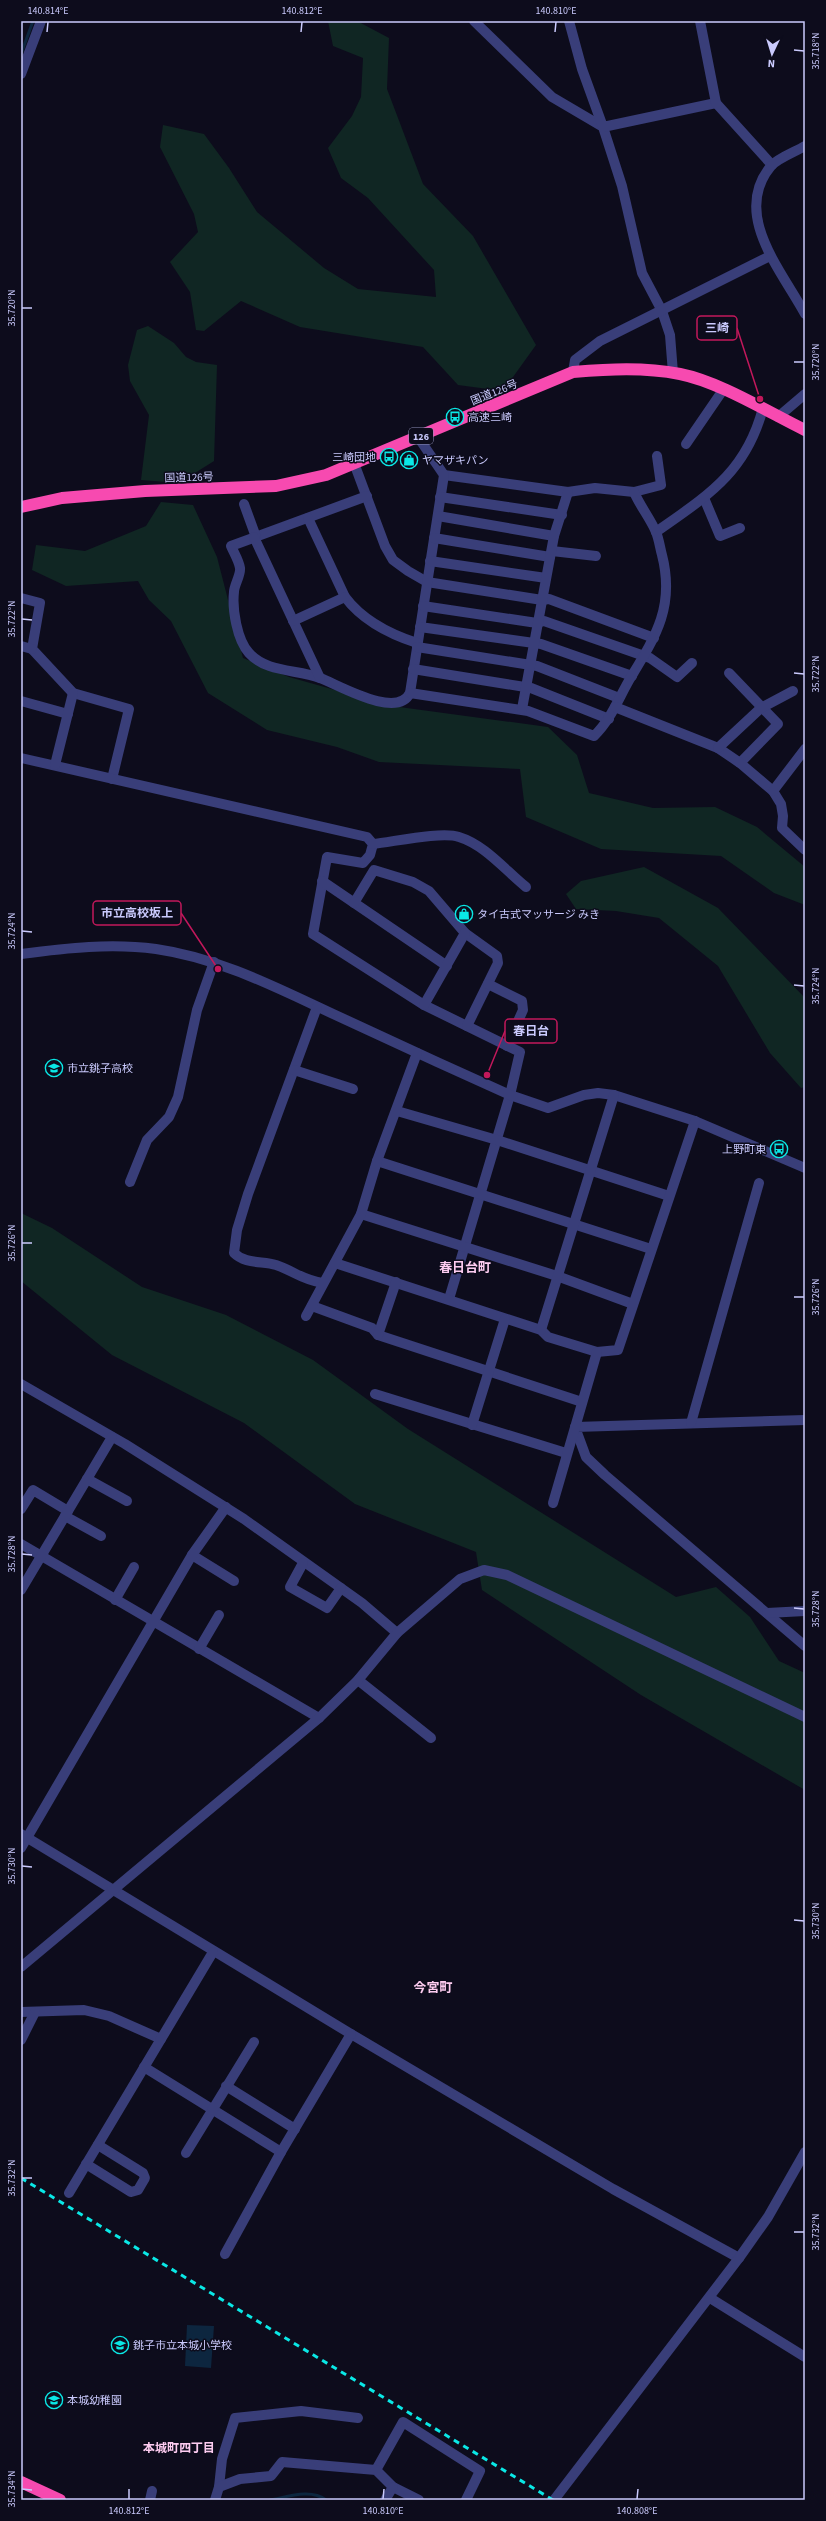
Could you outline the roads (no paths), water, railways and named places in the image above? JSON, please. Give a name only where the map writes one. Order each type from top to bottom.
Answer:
[{"type":"highway","name":"国道126号","points":[[21,507],[62,498],[145,492],[276,486],[311,480],[573,372],[624,369],[673,373],[723,390],[763,408],[805,430]]},
{"type":"highway","points":[[21,2482],[60,2500]]},
{"type":"street","points":[[21,74],[42,21]]},
{"type":"street","points":[[474,21],[552,97],[603,127],[716,103]]},
{"type":"street","points":[[700,21],[716,103],[772,165]]},
{"type":"street","points":[[572,22],[582,69],[622,186],[642,273],[662,311],[673,348],[673,373]]},
{"type":"street","points":[[805,146],[772,165],[759,184],[756,202],[758,220],[770,256],[805,312]]},
{"type":"street","points":[[573,372],[575,360],[600,341],[770,256]]},
{"type":"street","points":[[686,444],[723,390]]},
{"type":"street","points":[[778,416],[805,394]]},
{"type":"street","points":[[656,532],[721,485],[746,451],[756,433],[763,408]]},
{"type":"street","points":[[367,496],[231,546],[240,569],[233,593],[235,615],[243,644],[249,653],[274,668],[320,678],[345,690],[377,701],[399,701],[408,697],[410,693],[444,475],[418,437]]},
{"type":"street","points":[[444,475],[568,492],[595,488],[634,492],[661,485],[657,456]]},
{"type":"street","points":[[354,463],[393,560],[427,582],[542,600],[549,599],[654,638]]},
{"type":"street","points":[[522,710],[528,666],[554,536],[562,515],[568,492]]},
{"type":"street","points":[[410,693],[522,710],[594,736],[609,719],[643,658],[654,638],[664,610],[667,582],[656,532],[642,510],[634,492]]},
{"type":"street","points":[[440,497],[562,515]]},
{"type":"street","points":[[704,498],[720,536],[740,528]]},
{"type":"street","points":[[244,504],[255,537],[320,678]]},
{"type":"street","points":[[438,516],[554,536]]},
{"type":"street","points":[[308,518],[345,597],[353,608],[368,620],[396,636],[417,645],[528,666],[537,666],[718,748],[740,763],[773,791],[781,804],[782,828],[805,850]]},
{"type":"street","points":[[434,538],[551,554],[596,556]]},
{"type":"street","points":[[430,561],[546,578]]},
{"type":"street","points":[[293,621],[345,597]]},
{"type":"street","points":[[21,598],[40,603],[32,649]]},
{"type":"street","points":[[423,606],[537,623],[544,621],[643,658],[650,658],[677,677],[692,663]]},
{"type":"street","points":[[420,627],[533,643],[632,676]]},
{"type":"street","points":[[21,646],[32,649],[74,693],[129,708],[112,779]]},
{"type":"street","points":[[413,670],[532,688],[609,719]]},
{"type":"street","points":[[729,673],[760,708],[778,724],[740,763]]},
{"type":"street","points":[[718,748],[760,708],[793,691]]},
{"type":"street","points":[[55,765],[74,693]]},
{"type":"street","points":[[21,701],[68,714]]},
{"type":"street","points":[[773,791],[805,749]]},
{"type":"street","points":[[21,758],[367,837],[373,844]]},
{"type":"street","points":[[373,844],[436,836],[458,836],[480,847],[526,887]]},
{"type":"street","points":[[373,844],[370,855],[363,863],[327,858],[313,934],[424,1005],[520,1052],[510,1095],[449,1299]]},
{"type":"street","points":[[354,903],[374,870],[413,882],[430,891],[465,933],[497,956],[498,963],[467,1026]]},
{"type":"street","points":[[322,881],[447,966]]},
{"type":"street","points":[[424,1005],[465,933]]},
{"type":"street","points":[[21,954],[80,947],[122,946],[158,950],[214,962],[510,1095],[548,1108],[598,1092],[614,1095],[695,1121],[805,1168]]},
{"type":"street","points":[[130,1182],[147,1140],[169,1117],[178,1097],[197,1010],[214,962]]},
{"type":"street","points":[[488,984],[522,1002],[523,1010],[508,1046]]},
{"type":"street","points":[[317,1007],[248,1194],[237,1230],[234,1253],[240,1259],[276,1265],[306,1280],[323,1283]]},
{"type":"street","points":[[306,1316],[361,1214],[377,1161],[418,1053]]},
{"type":"street","points":[[294,1070],[353,1089]]},
{"type":"street","points":[[540,1330],[614,1095]]},
{"type":"street","points":[[397,1111],[497,1140],[669,1196]]},
{"type":"street","points":[[335,1262],[540,1330],[548,1337],[597,1352],[618,1350],[695,1121]]},
{"type":"street","points":[[377,1161],[651,1249]]},
{"type":"street","points":[[691,1423],[759,1183]]},
{"type":"street","points":[[361,1214],[557,1276],[633,1304]]},
{"type":"street","points":[[378,1335],[396,1282]]},
{"type":"street","points":[[312,1306],[372,1328],[378,1335],[582,1402]]},
{"type":"street","points":[[472,1425],[505,1319]]},
{"type":"street","points":[[552,1503],[597,1352]]},
{"type":"street","points":[[21,1384],[112,1437],[226,1507],[303,1563],[362,1602],[397,1634]]},
{"type":"street","points":[[375,1394],[566,1453]]},
{"type":"street","points":[[575,1427],[805,1420]]},
{"type":"street","points":[[575,1427],[586,1457],[600,1471],[805,1646]]},
{"type":"street","points":[[21,1590],[112,1437]]},
{"type":"street","points":[[87,1479],[127,1501]]},
{"type":"street","points":[[21,1509],[33,1490],[66,1514],[101,1536]]},
{"type":"street","points":[[21,1848],[24,1836],[192,1555],[226,1507]]},
{"type":"street","points":[[21,1544],[318,1718]]},
{"type":"street","points":[[192,1555],[234,1581]]},
{"type":"street","points":[[303,1563],[290,1587],[327,1608],[341,1588]]},
{"type":"street","points":[[115,1600],[134,1567]]},
{"type":"street","points":[[21,1967],[318,1718],[358,1680],[397,1634],[460,1580],[484,1570],[507,1575],[805,1717]]},
{"type":"street","points":[[766,1613],[805,1611]]},
{"type":"street","points":[[199,1649],[219,1615]]},
{"type":"street","points":[[358,1680],[431,1738]]},
{"type":"street","points":[[24,1836],[213,1952],[613,2189],[739,2258]]},
{"type":"street","points":[[69,2193],[213,1952]]},
{"type":"street","points":[[21,2012],[84,2010],[109,2016],[160,2039]]},
{"type":"street","points":[[21,2040],[36,2012]]},
{"type":"street","points":[[225,2254],[281,2152],[351,2034]]},
{"type":"street","points":[[186,2154],[254,2042]]},
{"type":"street","points":[[144,2068],[281,2152]]},
{"type":"street","points":[[226,2086],[295,2129]]},
{"type":"street","points":[[86,2164],[131,2192],[138,2190],[145,2178],[143,2173],[98,2144]]},
{"type":"street","points":[[554,2500],[710,2298],[739,2258],[768,2217],[805,2152]]},
{"type":"street","points":[[710,2298],[805,2357]]},
{"type":"street","points":[[215,2500],[219,2487],[222,2459],[235,2418],[301,2411],[358,2418]]},
{"type":"street","points":[[376,2470],[403,2422],[480,2471],[466,2500]]},
{"type":"street","points":[[219,2487],[240,2479],[271,2476],[282,2462],[376,2470],[393,2487],[419,2500]]},
{"type":"street","points":[[385,2500],[393,2487]]},
{"type":"water","points":[[187,2325],[214,2326],[211,2368],[185,2366]]},
{"type":"waterway","points":[[21,54],[33,21]]},
{"type":"waterway","points":[[270,2500],[299,2494],[320,2496],[326,2500]]},
{"type":"railway","points":[[21,2178],[553,2500]]},
{"type":"place","name":"三崎","points":[[760,399]]},
{"type":"place","name":"高速三崎","points":[[455,417]]},
{"type":"place","name":"三崎団地","points":[[389,457]]},
{"type":"place","name":"ヤマザキパン","points":[[409,460]]},
{"type":"place","name":"タイ古式マッサージ みき","points":[[464,914]]},
{"type":"place","name":"市立高校坂上","points":[[218,969]]},
{"type":"place","name":"市立銚子高校","points":[[54,1068]]},
{"type":"place","name":"春日台","points":[[487,1075]]},
{"type":"place","name":"上野町東","points":[[779,1149]]},
{"type":"place","name":"銚子市立本城小学校","points":[[120,2345]]},
{"type":"place","name":"本城幼稚園","points":[[54,2400]]},
{"type":"district","name":"春日台町","points":[[465,1267]]},
{"type":"district","name":"今宮町","points":[[433,1987]]},
{"type":"district","name":"本城町四丁目","points":[[179,2448]]}]
